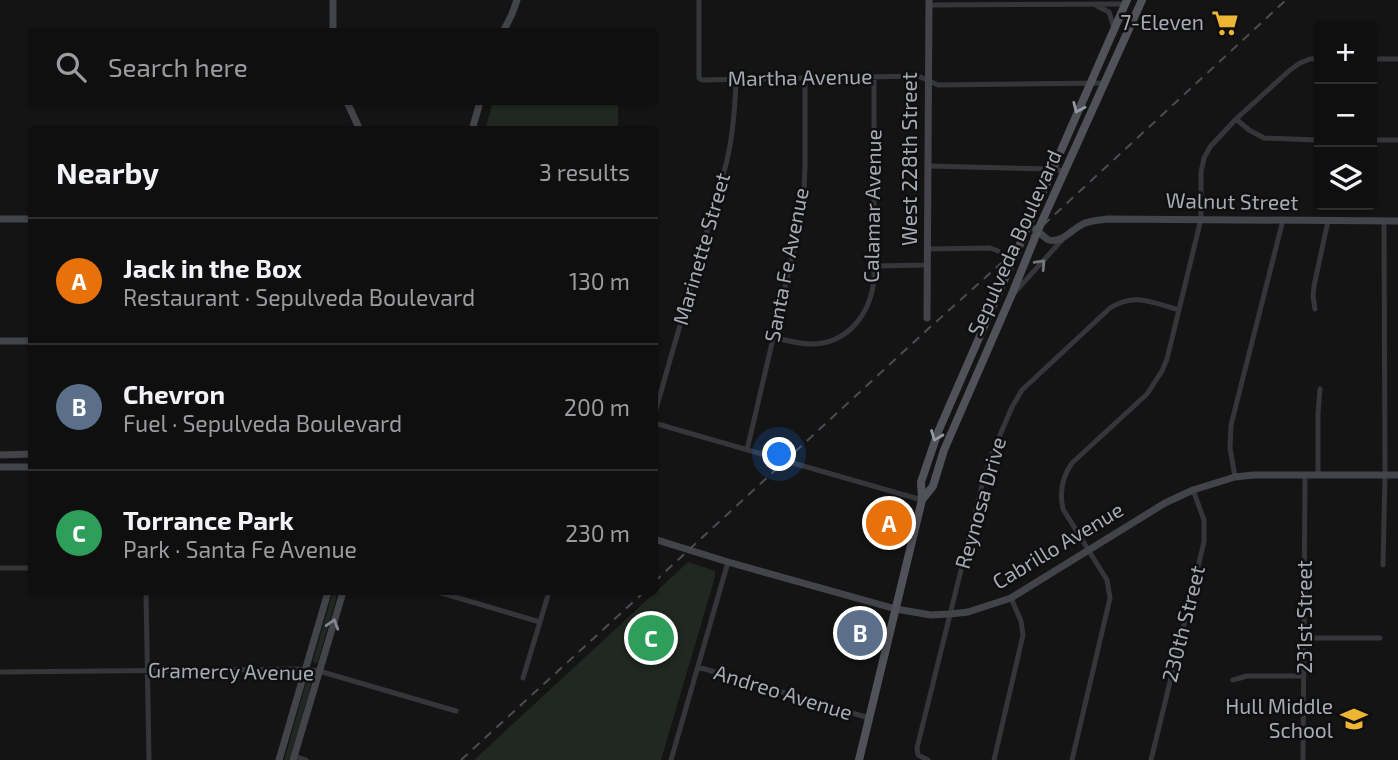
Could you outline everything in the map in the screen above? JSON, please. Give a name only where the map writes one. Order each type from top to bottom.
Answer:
[{"type":"main road","name":"Sepulveda Boulevard","points":[[922,499],[933,486],[944,450],[1038,230],[1142,0]]},
{"type":"main road","name":"Sepulveda Boulevard","points":[[859,760],[922,499],[921,482],[927,461],[1126,2]]},
{"type":"main road","points":[[958,387],[969,392]]},
{"type":"street","points":[[332,0],[333,28]]},
{"type":"street","points":[[505,28],[517,0]]},
{"type":"street","name":"Martha Avenue","points":[[699,0],[699,78],[702,80],[918,76],[938,85],[1105,83]]},
{"type":"street","points":[[929,2],[1126,2]]},
{"type":"street","name":"West 228th Street","points":[[927,318],[929,2]]},
{"type":"street","points":[[1094,4],[1109,12],[1114,28]]},
{"type":"street","points":[[1377,59],[1398,59]]},
{"type":"street","points":[[1072,760],[1110,598],[1107,580],[1063,509],[1062,481],[1072,463],[1139,402],[1154,384],[1167,359],[1201,219],[1201,172],[1204,158],[1215,140],[1236,119],[1300,63],[1314,60]]},
{"type":"street","name":"Calamar Avenue","points":[[773,337],[819,344],[841,337],[852,330],[869,301],[873,290],[874,266],[874,77]]},
{"type":"street","name":"Santa Fe Avenue","points":[[747,450],[803,210],[805,78]]},
{"type":"street","name":"Marinette Street","points":[[658,402],[732,143],[736,80]]},
{"type":"street","points":[[348,105],[358,126]]},
{"type":"street","points":[[473,126],[479,105]]},
{"type":"street","points":[[1236,119],[1264,138],[1314,140]]},
{"type":"street","points":[[1377,140],[1398,140]]},
{"type":"street","points":[[928,166],[1065,172]]},
{"type":"street","points":[[0,219],[28,219]]},
{"type":"street","name":"Walnut Street","points":[[1012,294],[1069,233],[1077,226],[1095,220],[1398,221]]},
{"type":"street","points":[[1235,477],[1230,448],[1231,425],[1283,220]]},
{"type":"street","points":[[1314,309],[1312,296],[1328,221]]},
{"type":"street","points":[[1383,565],[1384,221]]},
{"type":"street","name":"Walnut Street","points":[[1028,226],[1052,240],[1069,233]]},
{"type":"street","points":[[927,249],[990,248],[998,251]]},
{"type":"street","points":[[874,266],[927,265]]},
{"type":"street","name":"Reynosa Drive","points":[[928,760],[918,755],[917,748],[983,481],[1012,407],[1022,390],[1110,307],[1128,299],[1138,299],[1179,310]]},
{"type":"street","points":[[0,341],[28,341]]},
{"type":"street","points":[[1318,475],[1320,389]]},
{"type":"street","points":[[658,424],[922,499]]},
{"type":"street","points":[[0,455],[28,454]]},
{"type":"street","points":[[0,467],[28,467]]},
{"type":"street","name":"231st Street","points":[[1303,760],[1305,475]]},
{"type":"street","name":"Cabrillo Avenue","points":[[658,540],[896,609],[931,615],[950,614],[989,606],[1011,598],[1165,503],[1192,490],[1235,477],[1398,475]]},
{"type":"street","name":"230th Street","points":[[1152,760],[1204,542],[1204,520],[1192,490]]},
{"type":"street","points":[[671,760],[728,562]]},
{"type":"street","points":[[0,568],[28,568]]},
{"type":"street","points":[[146,595],[149,760]]},
{"type":"street","points":[[279,760],[327,595]]},
{"type":"street","points":[[306,760],[293,758],[342,595]]},
{"type":"street","points":[[448,595],[540,622]]},
{"type":"street","points":[[523,678],[548,595]]},
{"type":"street","points":[[994,760],[1023,635],[1023,627],[1011,598]]},
{"type":"street","points":[[1305,638],[1380,638]]},
{"type":"street","name":"Andreo Avenue","points":[[698,667],[869,718]]},
{"type":"street","name":"Gramercy Avenue","points":[[0,672],[305,669],[456,711]]},
{"type":"street","points":[[1233,680],[1247,676],[1304,676]]},
{"type":"shaded area","points":[[492,105],[618,105],[618,126],[486,126]]},
{"type":"shaded area","points":[[688,562],[715,571],[661,760],[474,760],[652,595],[658,595],[658,590]]},
{"type":"shaded area","points":[[332,595],[337,595],[318,661],[315,664],[313,660]]},
{"type":"shaded area","points":[[307,680],[312,682],[289,760],[284,760]]},
{"type":"railway","points":[[658,578],[1286,0]]},
{"type":"railway","points":[[461,760],[641,595]]},
{"type":"place","name":"7-Eleven","points":[[1225,23]]},
{"type":"place","name":"Jack in the Box","points":[[889,523]]},
{"type":"place","name":"Chevron","points":[[860,633]]},
{"type":"place","name":"Torrance Park","points":[[651,638]]},
{"type":"place","name":"Hull Middle School","points":[[1354,719]]}]
